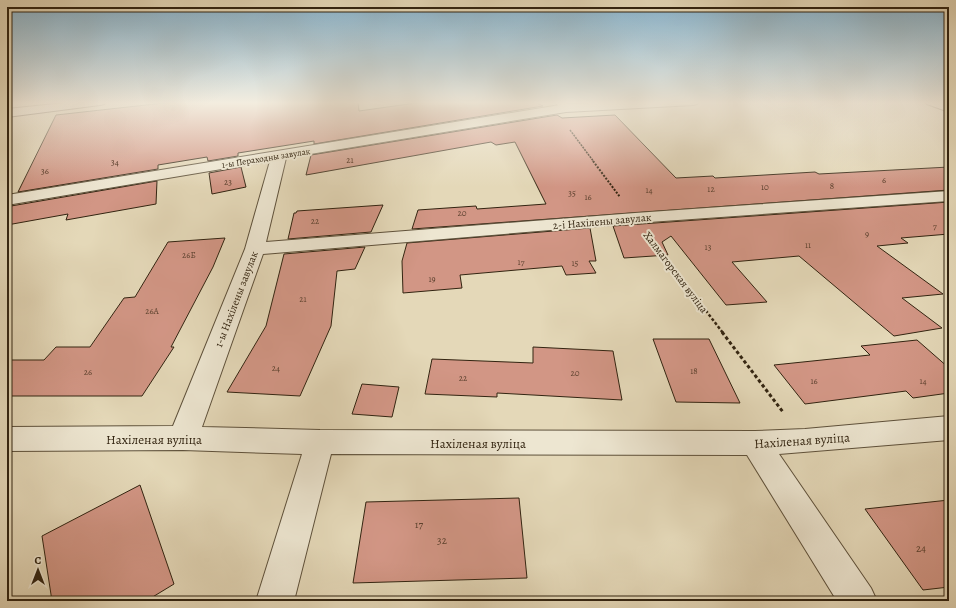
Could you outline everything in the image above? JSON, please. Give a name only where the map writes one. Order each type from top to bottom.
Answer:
[{"type":"street","name":"1-ы Пераходны завулак","points":[[7,200],[426,130]]},
{"type":"street","name":"1-ы Нахілены завулак","points":[[183,438],[255,249],[279,156]]},
{"type":"street","name":"2-і Нахілены завулак","points":[[255,249],[635,218],[949,196]]},
{"type":"street","name":"Нахіленая вуліца","points":[[7,439],[183,438],[320,442],[755,443],[805,441],[949,428]]},
{"type":"street","points":[[276,601],[320,442]]},
{"type":"street","points":[[755,443],[858,601]]},
{"type":"path","name":"Халмагорская вуліца","points":[[576,130],[635,218],[805,441]]},
{"type":"building","points":[[48,130],[396,130],[314,144],[314,141],[238,153],[238,156],[208,161],[207,157],[158,165],[158,169],[18,192]]},
{"type":"building","points":[[462,130],[630,130],[676,178],[713,176],[715,178],[815,172],[819,174],[949,167],[949,190],[412,229],[418,210],[476,206],[477,209],[546,204],[515,142],[496,145],[491,142],[306,175],[311,155]]},
{"type":"building","points":[[241,167],[246,187],[212,194],[209,173]]},
{"type":"building","points":[[157,181],[156,204],[66,220],[68,214],[7,225],[7,215],[11,206]]},
{"type":"building","points":[[949,202],[949,234],[901,238],[908,243],[877,246],[943,294],[902,298],[942,328],[894,336],[799,256],[732,262],[767,302],[726,305],[671,236],[662,242],[668,255],[624,258],[613,226]]},
{"type":"building","points":[[383,205],[371,232],[288,239],[294,213],[297,211]]},
{"type":"building","points":[[590,228],[596,261],[589,261],[596,273],[566,275],[562,266],[460,275],[462,288],[403,293],[402,261],[407,243]]},
{"type":"building","points":[[225,238],[213,267],[171,347],[174,347],[142,396],[7,396],[7,360],[44,360],[56,347],[90,347],[124,298],[135,297],[168,242]]},
{"type":"building","points":[[365,247],[355,269],[337,271],[331,326],[300,396],[227,392],[266,326],[284,254]]},
{"type":"building","points":[[653,339],[709,339],[740,403],[676,402]]},
{"type":"building","points":[[917,340],[949,368],[949,393],[913,398],[906,391],[805,404],[774,365],[870,355],[861,346]]},
{"type":"building","points":[[533,347],[613,351],[622,400],[497,393],[497,397],[425,394],[432,359],[533,363]]},
{"type":"building","points":[[362,384],[399,387],[392,417],[352,414]]},
{"type":"building","points":[[140,485],[174,584],[146,601],[52,601],[42,536]]},
{"type":"building","points":[[519,498],[527,578],[353,583],[366,502]]},
{"type":"building","points":[[949,500],[949,587],[923,590],[865,509]]}]
